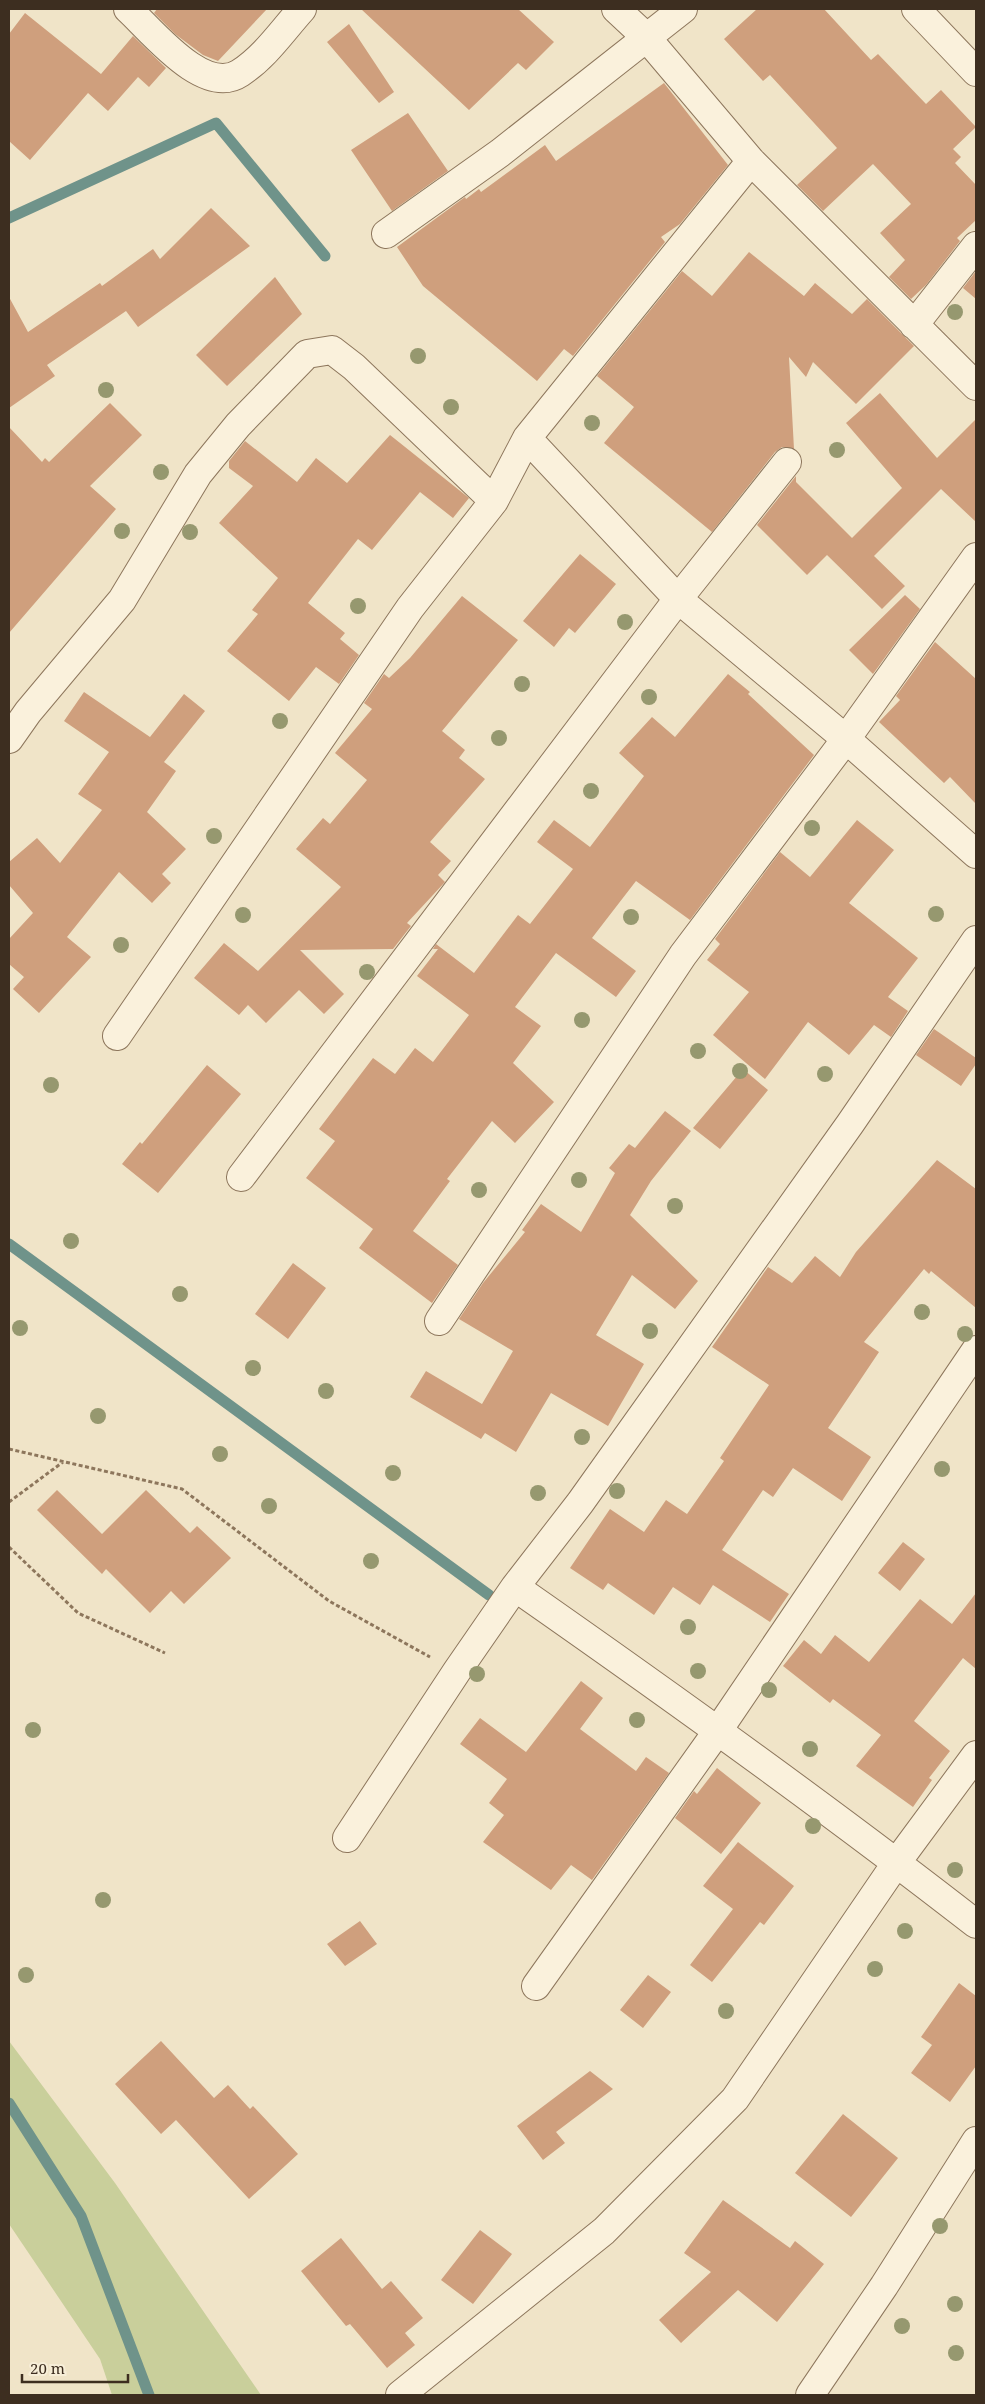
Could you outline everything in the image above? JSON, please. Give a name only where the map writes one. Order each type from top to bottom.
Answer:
[{"type":"street","points":[[128,9],[191,69],[215,78],[239,74],[266,50],[302,9]]},
{"type":"street","points":[[616,9],[646,37],[751,161],[976,386]]},
{"type":"street","points":[[386,234],[500,153],[683,9]]},
{"type":"street","points":[[916,9],[976,72]]},
{"type":"street","points":[[117,1036],[410,608],[494,501],[527,438],[751,161]]},
{"type":"street","points":[[914,325],[976,246]]},
{"type":"street","points":[[9,740],[28,712],[122,600],[198,474],[238,425],[307,354],[332,350],[354,367],[494,501]]},
{"type":"street","points":[[527,438],[678,600],[846,739],[976,854]]},
{"type":"street","points":[[241,1177],[678,600],[787,462]]},
{"type":"street","points":[[439,1321],[683,955],[846,739],[976,557]]},
{"type":"street","points":[[347,1838],[456,1671],[515,1587],[580,1503],[845,1132],[976,940]]},
{"type":"street","points":[[536,1986],[719,1730],[976,1350]]},
{"type":"street","points":[[515,1587],[719,1730],[898,1862],[976,1924]]},
{"type":"street","points":[[400,2395],[604,2230],[735,2099],[898,1862],[976,1755]]},
{"type":"street","points":[[810,2395],[884,2286],[976,2141]]},
{"type":"path","points":[[9,1449],[182,1489],[328,1601],[456,1671]]},
{"type":"path","points":[[9,1502],[64,1462]]},
{"type":"path","points":[[9,1547],[78,1613],[165,1653]]},
{"type":"green space","points":[[9,2041],[115,2183],[261,2395],[112,2395],[100,2359],[9,2224]]},
{"type":"building","points":[[157,9],[267,9],[218,61],[203,55],[175,34],[154,13]]},
{"type":"building","points":[[361,9],[518,9],[554,42],[526,70],[518,63],[469,110]]},
{"type":"building","points":[[757,9],[824,9],[871,60],[878,54],[926,104],[941,90],[976,127],[953,149],[961,157],[955,163],[976,185],[976,220],[957,238],[960,241],[926,285],[911,299],[889,277],[905,260],[880,233],[911,204],[873,164],[823,211],[797,185],[837,148],[770,75],[763,81],[724,39]]},
{"type":"building","points":[[25,13],[101,74],[133,36],[166,68],[149,87],[138,77],[108,111],[88,93],[30,160],[9,141],[9,34]]},
{"type":"building","points":[[349,24],[394,92],[379,103],[327,42]]},
{"type":"building","points":[[664,83],[728,165],[680,224],[661,237],[665,242],[573,356],[564,349],[537,381],[423,286],[397,247],[465,197],[466,199],[479,189],[481,192],[545,145],[556,161]]},
{"type":"building","points":[[408,113],[448,171],[392,211],[351,150]]},
{"type":"building","points":[[211,208],[250,246],[138,327],[126,311],[47,365],[55,376],[9,408],[9,297],[28,332],[100,283],[102,286],[153,249],[160,259]]},
{"type":"building","points":[[749,252],[804,296],[815,283],[852,314],[867,299],[914,346],[856,404],[813,362],[806,377],[789,357],[794,449],[782,447],[775,452],[712,532],[604,443],[634,407],[597,376],[682,271],[712,296]]},
{"type":"building","points":[[976,271],[976,299],[963,288]]},
{"type":"building","points":[[275,277],[302,314],[227,386],[196,355]]},
{"type":"building","points":[[880,393],[937,458],[976,419],[976,522],[941,489],[874,556],[905,586],[882,609],[827,555],[807,575],[757,525],[796,476],[796,482],[852,538],[902,488],[846,423]]},
{"type":"building","points":[[110,403],[142,435],[90,486],[116,509],[9,633],[9,427],[42,462],[45,458],[49,462]]},
{"type":"building","points":[[390,435],[469,498],[453,518],[420,492],[372,550],[358,539],[308,603],[345,633],[340,639],[359,655],[339,684],[316,667],[289,701],[227,651],[258,614],[252,610],[278,578],[219,523],[253,486],[229,468],[229,461],[245,441],[297,482],[316,458],[347,483]]},
{"type":"building","points":[[580,554],[616,584],[575,633],[569,628],[554,647],[523,621]]},
{"type":"building","points":[[905,595],[920,609],[873,674],[849,650]]},
{"type":"building","points":[[462,596],[518,640],[442,731],[465,750],[459,758],[485,779],[430,842],[451,861],[438,875],[445,882],[407,923],[411,926],[393,949],[300,950],[344,994],[324,1014],[299,990],[266,1023],[248,1005],[239,1015],[194,978],[224,943],[258,971],[341,887],[296,849],[323,818],[330,824],[367,780],[335,753],[372,709],[364,703],[384,674],[389,678],[410,658]]},
{"type":"building","points":[[935,642],[976,679],[976,804],[950,777],[944,783],[879,722],[900,700],[896,696]]},
{"type":"building","points":[[728,674],[750,692],[748,694],[814,755],[690,920],[636,881],[592,938],[636,971],[616,997],[556,953],[515,1007],[541,1026],[513,1063],[554,1102],[515,1143],[492,1121],[447,1179],[450,1181],[413,1231],[458,1265],[432,1303],[359,1248],[373,1229],[306,1178],[335,1141],[319,1129],[373,1058],[395,1074],[415,1048],[433,1062],[469,1015],[417,976],[438,949],[433,949],[436,944],[474,973],[518,915],[530,924],[573,869],[537,842],[554,820],[590,847],[644,776],[619,753],[652,717],[675,737]]},
{"type":"building","points":[[84,692],[150,737],[184,694],[205,711],[164,762],[176,771],[147,812],[186,849],[162,874],[171,883],[152,903],[119,872],[67,937],[91,957],[39,1013],[13,989],[24,977],[9,964],[9,939],[33,913],[9,885],[9,862],[37,838],[60,863],[102,810],[78,794],[109,752],[64,721]]},
{"type":"building","points":[[857,820],[894,850],[849,903],[918,958],[888,997],[908,1011],[891,1037],[874,1025],[849,1055],[808,1022],[765,1079],[713,1035],[749,992],[707,960],[720,944],[715,939],[780,852],[810,877]]},
{"type":"building","points":[[934,1029],[976,1058],[976,1064],[961,1086],[916,1055]]},
{"type":"building","points":[[207,1065],[241,1094],[158,1193],[122,1164],[140,1142],[142,1144]]},
{"type":"building","points":[[743,1069],[768,1090],[720,1149],[693,1128]]},
{"type":"building","points":[[665,1111],[691,1131],[651,1181],[630,1215],[698,1281],[675,1309],[632,1275],[596,1335],[644,1364],[608,1426],[551,1393],[516,1452],[485,1433],[481,1439],[410,1397],[426,1371],[482,1404],[513,1351],[459,1319],[483,1283],[525,1232],[522,1230],[541,1204],[581,1232],[615,1173],[609,1168],[629,1144],[635,1148]]},
{"type":"building","points":[[937,1160],[976,1189],[976,1308],[931,1271],[929,1274],[924,1269],[864,1342],[879,1352],[828,1428],[871,1457],[842,1501],[793,1468],[773,1497],[763,1490],[722,1550],[789,1594],[770,1622],[713,1585],[700,1605],[673,1587],[654,1615],[608,1583],[603,1590],[570,1568],[610,1509],[644,1532],[666,1500],[687,1514],[724,1461],[720,1458],[769,1385],[712,1347],[768,1267],[792,1283],[815,1256],[840,1277],[856,1252]]},
{"type":"building","points":[[293,1263],[326,1288],[288,1339],[255,1314]]},
{"type":"building","points":[[57,1490],[102,1534],[146,1490],[190,1533],[197,1526],[231,1558],[184,1604],[171,1591],[150,1613],[106,1569],[102,1574],[37,1510]]},
{"type":"building","points":[[903,1542],[925,1559],[900,1591],[878,1573]]},
{"type":"building","points":[[976,1593],[976,1669],[963,1658],[914,1721],[950,1751],[929,1778],[932,1780],[913,1807],[856,1766],[881,1735],[833,1699],[830,1703],[783,1666],[804,1640],[821,1654],[835,1635],[869,1662],[920,1599],[952,1624]]},
{"type":"building","points":[[581,1681],[603,1698],[580,1729],[636,1771],[646,1757],[669,1773],[592,1880],[571,1865],[551,1890],[483,1842],[504,1815],[489,1803],[507,1779],[460,1744],[480,1718],[526,1752]]},
{"type":"building","points":[[717,1768],[761,1803],[721,1854],[675,1818],[694,1791],[697,1794]]},
{"type":"building","points":[[738,1842],[794,1886],[764,1925],[760,1922],[712,1982],[690,1965],[733,1909],[703,1886]]},
{"type":"building","points":[[360,1921],[377,1944],[345,1966],[327,1944]]},
{"type":"building","points":[[648,1975],[671,1992],[643,2028],[620,2010]]},
{"type":"building","points":[[959,1983],[976,1996],[976,2066],[950,2102],[911,2073],[932,2045],[921,2037]]},
{"type":"building","points":[[161,2041],[214,2098],[228,2085],[250,2109],[253,2106],[298,2154],[249,2199],[176,2120],[161,2134],[115,2084]]},
{"type":"building","points":[[590,2071],[613,2089],[556,2132],[565,2143],[543,2160],[517,2126]]},
{"type":"building","points":[[843,2114],[898,2158],[851,2217],[795,2173]]},
{"type":"building","points":[[723,2200],[790,2248],[795,2241],[824,2264],[777,2322],[738,2290],[681,2343],[659,2320],[711,2272],[684,2253]]},
{"type":"building","points":[[480,2230],[512,2254],[473,2304],[441,2280]]},
{"type":"building","points":[[341,2238],[382,2289],[391,2281],[423,2318],[405,2333],[415,2345],[387,2368],[350,2324],[346,2326],[301,2271]]},
{"type":"waterway","points":[[9,218],[216,123],[325,256]]},
{"type":"waterway","points":[[9,1244],[489,1595]]},
{"type":"waterway","points":[[9,2103],[81,2216],[149,2395]]}]
